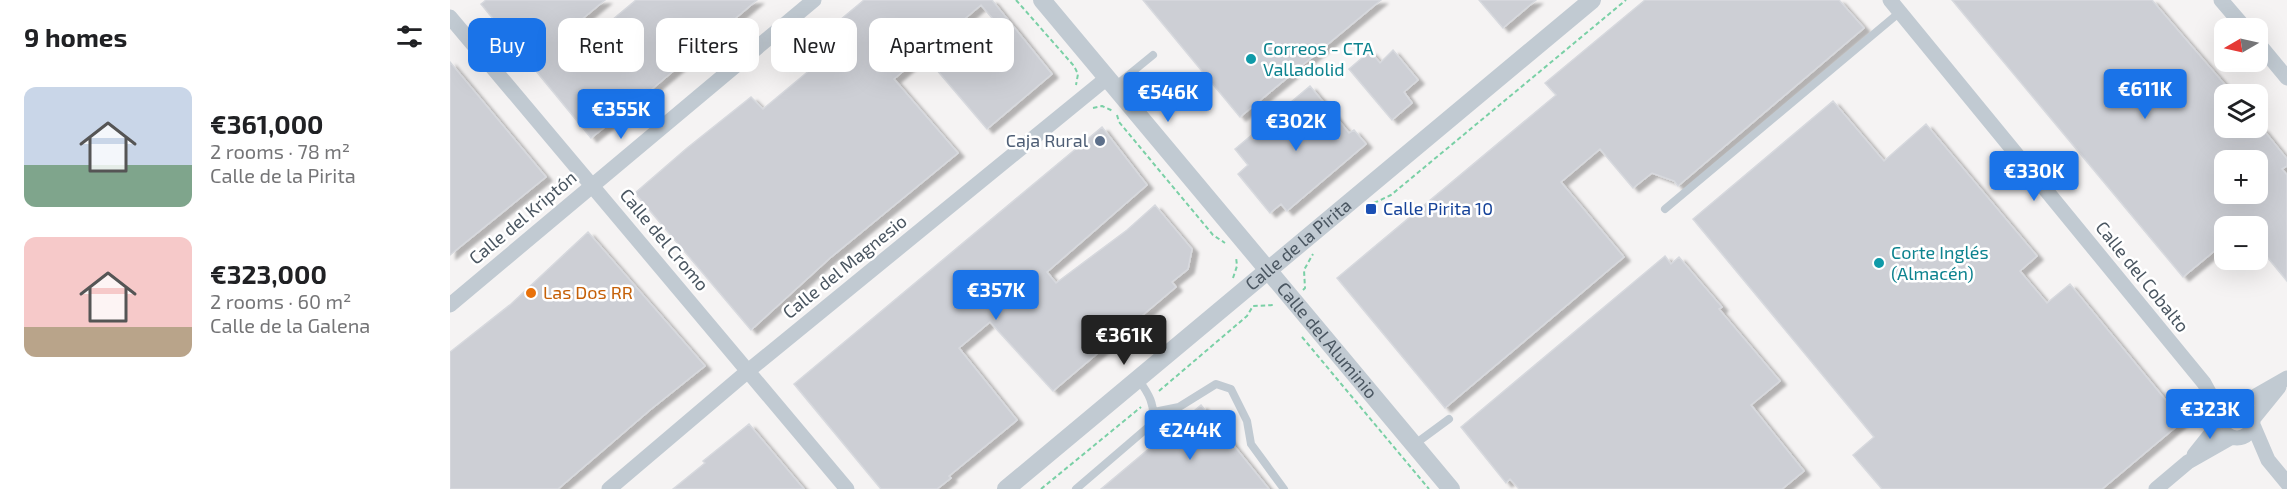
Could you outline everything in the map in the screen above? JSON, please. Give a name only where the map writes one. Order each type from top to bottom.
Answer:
[{"type":"street","name":"Calle del Kriptón","points":[[450,305],[814,0]]},
{"type":"street","name":"Calle del Aluminio","points":[[1042,0],[1451,489]]},
{"type":"street","name":"Calle de la Pirita","points":[[1006,489],[1592,0]]},
{"type":"street","name":"Calle del Cobalto","points":[[1890,0],[2229,412]]},
{"type":"street","points":[[2221,0],[2236,18]]},
{"type":"street","name":"Calle del Cromo","points":[[450,17],[847,489]]},
{"type":"street","points":[[2268,55],[2287,78]]},
{"type":"street","name":"Calle del Magnesio","points":[[609,489],[748,371],[1111,82]]},
{"type":"street","points":[[2156,489],[2188,462],[2229,412],[2286,379]]},
{"type":"street","points":[[2188,462],[2235,437],[2247,434],[2253,422],[2286,379]]},
{"type":"street","points":[[2229,412],[2248,410],[2268,460]]},
{"type":"street","points":[[2229,412],[2224,431],[2268,460],[2287,483]]},
{"type":"lane","points":[[1665,209],[1900,12]]},
{"type":"lane","points":[[1111,82],[1153,55]]},
{"type":"lane","points":[[1076,489],[1153,423],[1152,399],[1138,378]]},
{"type":"lane","points":[[1154,412],[1179,407],[1216,384],[1231,389],[1247,421],[1251,444],[1284,489]]},
{"type":"lane","points":[[1414,445],[1449,419]]},
{"type":"path","points":[[1016,0],[1074,66],[1078,74],[1074,91]]},
{"type":"path","points":[[1372,204],[1391,195],[1626,0]]},
{"type":"path","points":[[1085,111],[1102,106],[1110,108],[1213,236],[1227,245]]},
{"type":"path","points":[[1230,282],[1237,266],[1235,256],[1231,251]]},
{"type":"path","points":[[1305,288],[1304,270],[1314,253]]},
{"type":"path","points":[[1253,306],[1275,304],[1281,310]]},
{"type":"path","points":[[1299,332],[1305,343],[1428,489]]},
{"type":"building","points":[[486,0],[605,0],[583,18],[558,18],[558,72],[644,72],[644,18],[614,18],[636,0],[757,0],[736,18],[656,18],[656,72],[672,72],[591,138],[537,72],[546,72],[546,18],[492,18],[481,4]]},
{"type":"building","points":[[864,0],[992,0],[1007,18],[992,18],[981,5],[966,18],[869,18],[869,72],[902,72],[894,79],[958,153],[830,258],[751,330],[635,193],[751,97],[763,109],[807,72],[857,72],[857,18],[842,18]]},
{"type":"building","name":"Correos - CTA Valladolid","points":[[1143,0],[1381,0],[1240,117]]},
{"type":"building","points":[[1479,0],[1536,0],[1503,28]]},
{"type":"building","points":[[1645,0],[1839,0],[1864,28],[1678,186],[1674,181],[1652,173],[1633,188],[1600,149],[1561,182],[1624,257],[1445,408],[1337,278],[1556,95],[1545,83]]},
{"type":"building","points":[[1952,0],[2152,0],[2224,84],[2214,84],[2214,138],[2268,138],[2268,135],[2287,159],[2287,166],[2282,169],[2287,175],[2287,281],[2268,258],[2268,216],[2214,216],[2214,251],[2183,277]]},
{"type":"building","points":[[1014,27],[1052,74],[987,129],[939,72],[1014,72]]},
{"type":"building","points":[[1393,50],[1418,80],[1404,92],[1412,103],[1392,120],[1349,69],[1370,51],[1380,63]]},
{"type":"building","points":[[450,62],[546,177],[450,255]]},
{"type":"building","points":[[1310,86],[1349,133],[1354,130],[1366,144],[1287,211],[1281,204],[1270,213],[1238,174],[1248,165],[1235,149]]},
{"type":"building","points":[[1833,101],[1884,161],[1926,124],[2037,256],[2020,271],[2047,303],[2070,284],[2183,421],[2102,489],[1882,489],[1853,455],[1874,437],[1693,219]]},
{"type":"building","points":[[1102,127],[1147,185],[1047,272],[1056,283],[1127,230],[1155,205],[1192,249],[1188,269],[1172,282],[1176,287],[1053,391],[990,322],[959,348],[1017,420],[949,476],[951,478],[937,489],[881,489],[794,384]]},
{"type":"building","points":[[588,232],[705,366],[558,489],[450,489],[450,352],[511,304]]},
{"type":"building","points":[[1665,256],[1671,264],[1679,257],[1722,307],[1719,309],[1780,381],[1751,405],[1804,471],[1782,489],[1519,489],[1510,479],[1506,483],[1461,427]]},
{"type":"building","points":[[1201,405],[1269,489],[1101,489]]},
{"type":"building","points":[[749,424],[804,489],[673,489],[705,463],[703,461]]},
{"type":"place","name":"Correos - CTA Valladolid","points":[[1251,59]]},
{"type":"place","name":"Caja Rural","points":[[1100,141]]},
{"type":"place","name":"Calle Pirita 10","points":[[1371,209]]},
{"type":"place","name":"Corte Inglés (Almacén)","points":[[1879,263]]},
{"type":"place","name":"Las Dos RR","points":[[531,293]]}]
